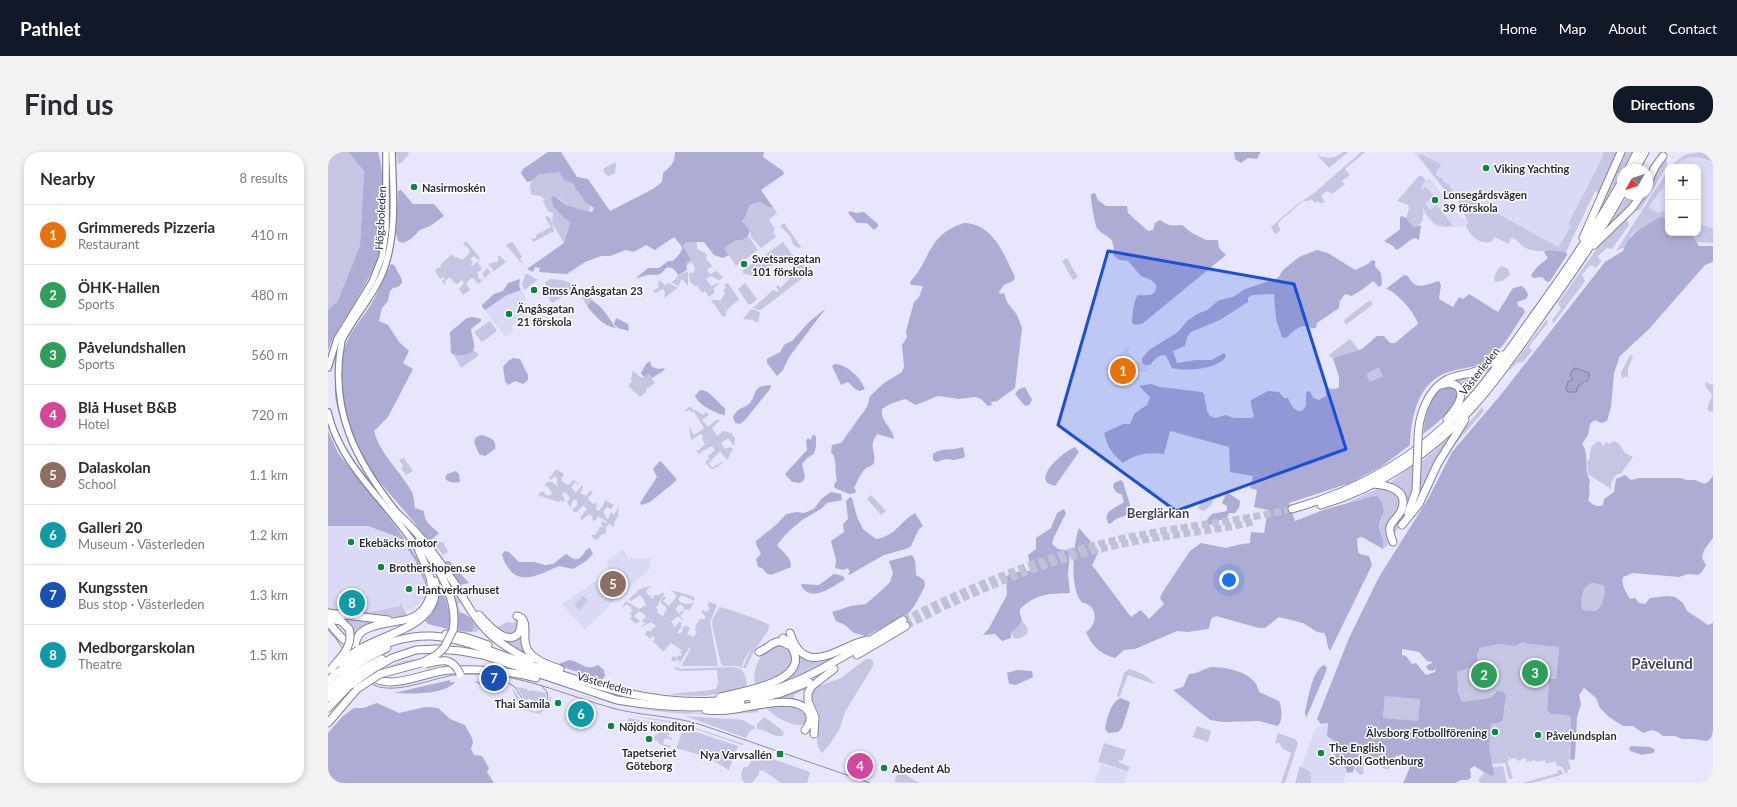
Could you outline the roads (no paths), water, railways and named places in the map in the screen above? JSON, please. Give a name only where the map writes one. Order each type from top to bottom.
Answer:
[{"type":"highway","points":[[1574,258],[1621,152]]},
{"type":"highway","points":[[1631,164],[1637,152]]},
{"type":"highway","points":[[1638,164],[1645,152]]},
{"type":"highway","points":[[1653,171],[1663,156]]},
{"type":"highway","name":"Västerleden","points":[[1617,189],[1574,258],[1508,352],[1462,409],[1429,440],[1393,466],[1363,483],[1324,500],[1293,511],[1334,501],[1392,474],[1425,452],[1471,410],[1518,350],[1587,252],[1618,200]]},
{"type":"highway","points":[[1587,252],[1627,214],[1638,200]]},
{"type":"highway","points":[[1471,410],[1440,458],[1419,504],[1402,525],[1414,499],[1421,414],[1429,399],[1435,390],[1445,380],[1479,370],[1508,352]]},
{"type":"highway","points":[[1429,440],[1450,416],[1461,397],[1460,390],[1452,383],[1445,384],[1435,390]]},
{"type":"highway","points":[[1373,484],[1390,486],[1401,496],[1403,503],[1402,510],[1390,529],[1393,542]]},
{"type":"highway","points":[[399,515],[418,532],[482,619],[500,634],[510,637],[516,635],[520,630],[521,624],[517,616],[521,617],[525,625],[524,642],[531,654],[547,664],[588,679],[596,685]]},
{"type":"highway","points":[[399,515],[422,545],[445,584],[454,614],[453,630],[444,648],[435,656],[421,663]]},
{"type":"highway","points":[[328,613],[396,620],[408,619],[415,616],[423,609],[430,597],[431,580],[419,551]]},
{"type":"highway","points":[[419,551],[427,561],[435,580],[435,596],[431,609],[422,618],[412,624],[370,642],[360,666],[366,673],[377,680],[394,682],[449,670],[487,669],[534,677],[563,686],[573,686]]},
{"type":"highway","points":[[455,584],[473,614],[489,633],[512,650],[543,668]]},
{"type":"highway","points":[[362,659],[358,638],[367,628],[396,620]]},
{"type":"highway","points":[[328,621],[362,659]]},
{"type":"highway","points":[[328,621],[341,621],[349,629],[351,636],[349,644],[341,657],[338,677],[328,698]]},
{"type":"highway","name":"Västerleden","points":[[328,708],[338,677],[362,659],[383,645],[420,636],[443,638],[492,651],[596,685],[652,698],[699,702],[738,699],[793,683],[836,662],[872,639],[904,623],[834,669],[800,686],[746,702],[728,705],[662,706],[617,700],[483,655],[460,651],[416,650],[398,656],[362,659]]},
{"type":"highway","name":"Västerleden","points":[[362,659],[366,650],[390,639],[422,632],[447,634],[469,639],[501,651],[514,659]]},
{"type":"highway","points":[[790,633],[796,645],[803,653],[818,658],[829,655],[861,641],[872,639]]},
{"type":"highway","points":[[699,702],[744,692],[784,677],[790,673],[794,666],[795,658],[790,644],[783,638]]},
{"type":"highway","points":[[759,652],[771,643],[780,642],[786,644],[793,651]]},
{"type":"highway","points":[[328,681],[338,677],[362,659]]},
{"type":"highway","points":[[328,690],[338,677],[362,659]]},
{"type":"highway","points":[[328,716],[349,695],[380,674],[421,663],[445,660],[455,665],[460,674]]},
{"type":"highway","points":[[814,734],[815,717],[808,701],[808,693],[812,686],[834,669]]},
{"type":"highway","points":[[328,723],[357,689]]},
{"type":"highway","points":[[662,706],[677,709],[719,711],[772,704],[798,704],[806,709],[810,717],[810,721],[805,730]]},
{"type":"main road","name":"Högsboleden","points":[[328,368],[337,340],[372,282],[382,257],[386,229],[386,152]]},
{"type":"main road","name":"Högsboleden","points":[[332,375],[334,363],[342,340],[379,281],[388,255],[391,235],[392,152]]},
{"type":"main road","points":[[330,410],[349,450],[399,515]]},
{"type":"main road","points":[[330,410],[335,433],[346,455],[406,531],[419,551]]},
{"type":"tunnel","points":[[903,620],[1003,575],[1080,549],[1153,532],[1246,518],[1292,509]]},
{"type":"tunnel","points":[[906,626],[958,600],[984,589],[1065,559],[1122,544],[1254,522]]},
{"type":"tram line","points":[[328,630],[340,644],[353,667],[359,674],[374,685],[384,688],[406,687],[453,675],[483,674],[503,676],[522,680],[616,709],[679,719],[699,724],[870,783]]},
{"type":"tram line","points":[[503,680],[515,687],[525,703],[530,708],[535,709],[541,708],[548,701],[547,692],[541,685]]},
{"type":"place","name":"Viking Yachting","points":[[1486,168]]},
{"type":"place","name":"Nasirmoskén","points":[[414,187]]},
{"type":"place","name":"Lonsegårdsvägen 39 förskola","points":[[1435,200]]},
{"type":"place","name":"Svetsaregatan 101 förskola","points":[[744,264]]},
{"type":"place","name":"Bmss Ängåsgatan 23","points":[[534,290]]},
{"type":"place","name":"Ängåsgatan 21 förskola","points":[[509,314]]},
{"type":"place","name":"Grimmereds Pizzeria","points":[[1123,371]]},
{"type":"place","name":"Ekebäcks motor","points":[[351,542]]},
{"type":"place","name":"Brothershopen.se","points":[[381,567]]},
{"type":"place","name":"Dalaskolan","points":[[613,584]]},
{"type":"place","name":"Hantverkarhuset","points":[[409,589]]},
{"type":"place","name":"Medborgarskolan","points":[[352,603]]},
{"type":"place","name":"Påvelundshallen","points":[[1535,673]]},
{"type":"place","name":"ÖHK-Hallen","points":[[1484,675]]},
{"type":"place","name":"Kungssten","points":[[494,678]]},
{"type":"place","name":"Thai Samila","points":[[558,703]]},
{"type":"place","name":"Galleri 20","points":[[581,714]]},
{"type":"place","name":"Nöjds konditori","points":[[611,726]]},
{"type":"place","name":"Älvsborg Fotbollförening","points":[[1495,732]]},
{"type":"place","name":"Påvelundsplan","points":[[1538,735]]},
{"type":"place","name":"Tapetseriet Göteborg","points":[[649,739]]},
{"type":"place","name":"The English School Gothenburg","points":[[1321,753]]},
{"type":"place","name":"Nya Varvsallén","points":[[780,754]]},
{"type":"place","name":"Blå Huset B&B","points":[[860,766]]},
{"type":"place","name":"Abedent Ab","points":[[884,768]]},
{"type":"district","name":"Berglärkan","points":[[1158,513]]},
{"type":"district","name":"Påvelund","points":[[1662,663]]}]
